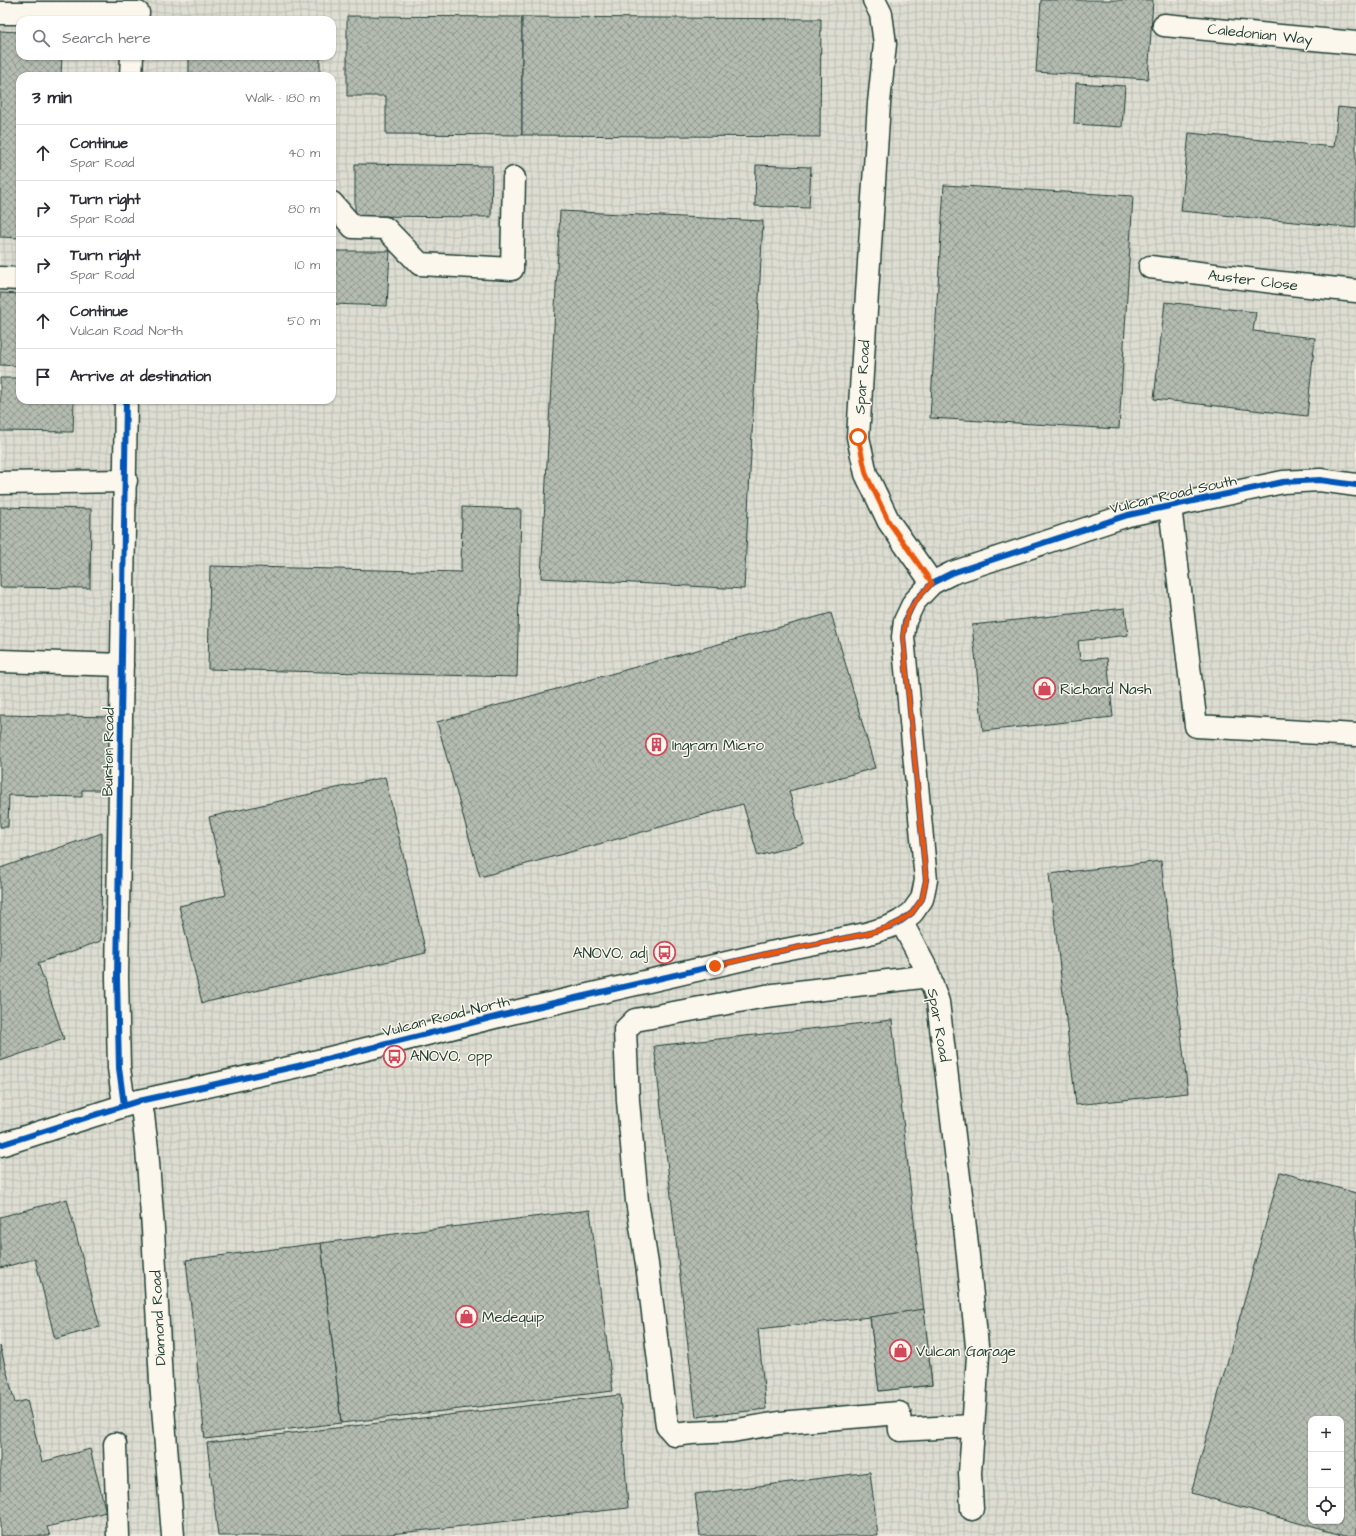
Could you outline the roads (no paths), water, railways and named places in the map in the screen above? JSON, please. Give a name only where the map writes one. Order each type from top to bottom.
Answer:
[{"type":"street","name":"Spar Road","points":[[874,0],[881,14],[885,44],[879,103],[858,437],[866,474],[889,522],[932,583]]},
{"type":"street","points":[[0,13],[139,11]]},
{"type":"street","name":"Caledonian Way","points":[[1164,25],[1356,43]]},
{"type":"street","points":[[131,72],[132,60]]},
{"type":"street","points":[[336,208],[353,227],[385,228],[420,264],[512,269],[514,178]]},
{"type":"street","name":"Auster Close","points":[[1150,267],[1356,291]]},
{"type":"street","points":[[0,278],[16,279]]},
{"type":"street","name":"Burton Road","points":[[126,404],[126,481],[117,977],[119,1068],[132,1103]]},
{"type":"street","name":"Vulcan Road South","points":[[932,583],[952,572],[1128,515],[1283,482],[1320,480],[1356,484]]},
{"type":"street","points":[[0,483],[126,481]]},
{"type":"street","points":[[1170,506],[1196,726],[1356,735]]},
{"type":"street","points":[[901,921],[912,913],[922,899],[926,880],[903,637],[905,621],[914,602],[932,583]]},
{"type":"street","points":[[0,661],[122,665]]},
{"type":"street","name":"Spar Road","points":[[901,921],[913,941],[930,976],[938,1002],[966,1236],[978,1356],[972,1426],[970,1473],[972,1509]]},
{"type":"street","name":"Vulcan Road North","points":[[0,1145],[132,1103],[298,1066],[519,1011],[770,953],[866,934],[889,927],[901,921]]},
{"type":"street","points":[[930,976],[739,1000],[635,1020],[624,1030],[628,1101],[637,1201],[647,1264],[667,1426],[675,1436],[691,1433],[732,1431],[779,1423],[899,1413],[900,1430],[972,1426]]},
{"type":"street","name":"Diamond Road","points":[[132,1103],[143,1115],[147,1149],[161,1382],[173,1536]]},
{"type":"street","points":[[115,1444],[118,1536]]},
{"type":"place","name":"Richard Nash","points":[[1044,689]]},
{"type":"place","name":"Ingram Micro","points":[[656,745]]},
{"type":"place","name":"ANOVO, adj","points":[[664,953]]},
{"type":"place","name":"ANOVO, opp","points":[[394,1056]]},
{"type":"place","name":"Medequip","points":[[466,1317]]},
{"type":"place","name":"Vulcan Garage","points":[[901,1351]]}]
